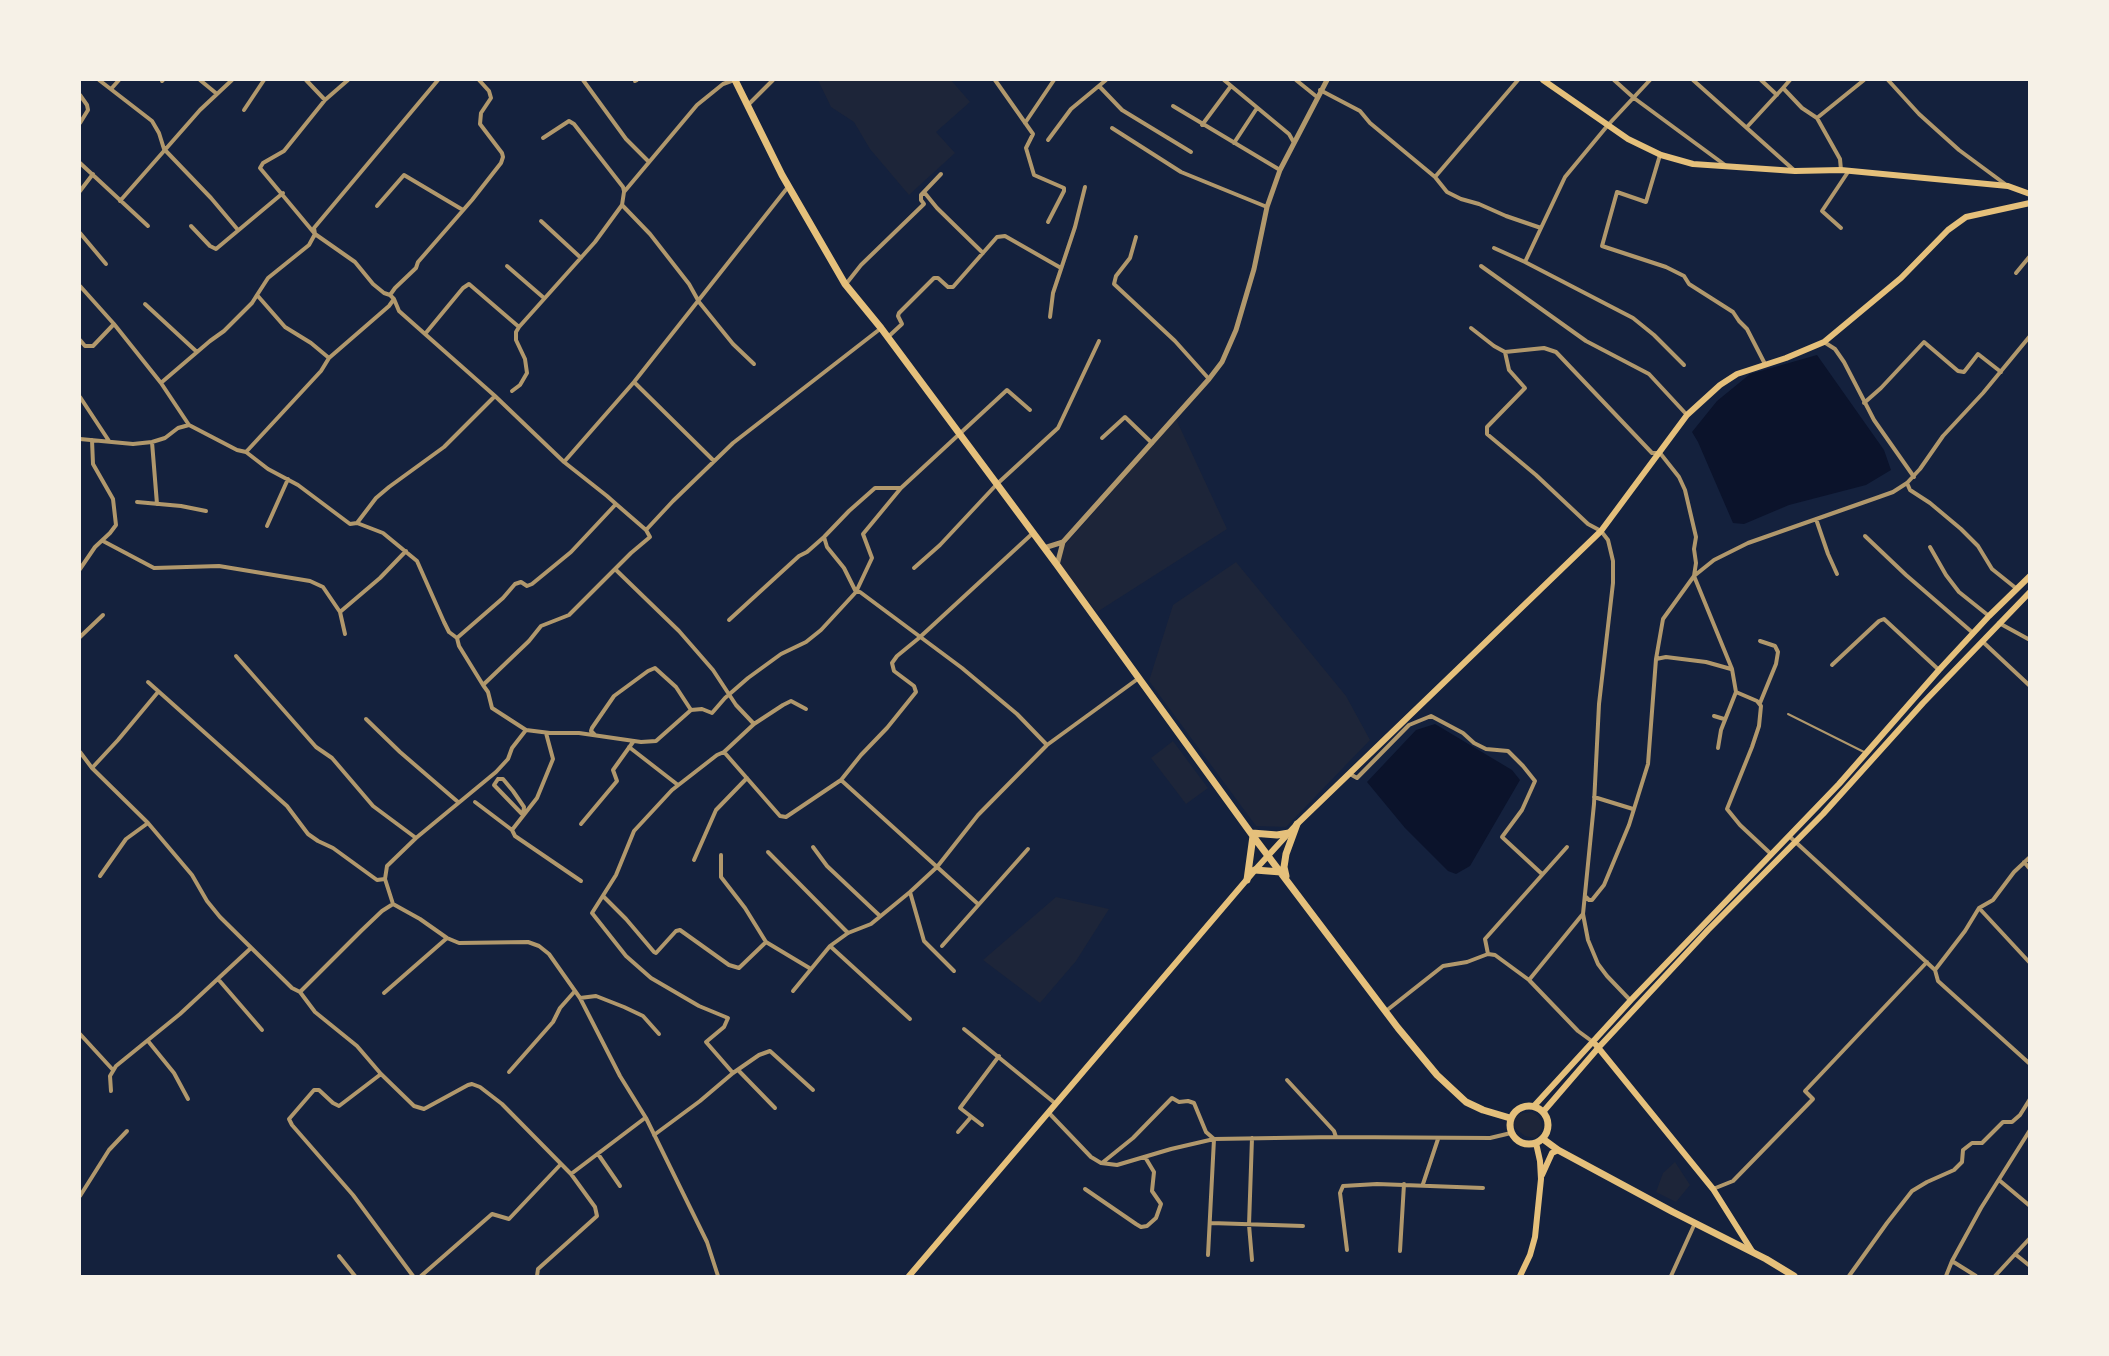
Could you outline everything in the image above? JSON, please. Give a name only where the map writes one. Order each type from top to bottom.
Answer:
[{"type":"main road","points":[[734,80],[788,187],[845,284],[888,337],[1140,677],[1253,835],[1437,1075],[1454,1092],[1478,1108],[1510,1118]]},
{"type":"main road","points":[[1544,80],[1628,139],[1660,155],[1693,164],[1795,171],[1845,171],[2008,186],[2030,194]]},
{"type":"main road","points":[[909,1276],[1255,870],[1297,824],[1601,531],[1687,415],[1720,385],[1737,374],[1786,358],[1824,342],[1901,278],[1948,230],[1966,217],[2030,203]]},
{"type":"main road","points":[[1534,1106],[1631,1000],[1867,753],[1973,633],[2030,576]]},
{"type":"main road","points":[[1543,1112],[1599,1047],[1708,930],[1796,842],[2030,592]]},
{"type":"main road","points":[[1287,879],[1284,867],[1286,854],[1297,824]]},
{"type":"main road","points":[[1253,835],[1289,833]]},
{"type":"main road","points":[[1246,880],[1253,835]]},
{"type":"main road","points":[[1255,870],[1281,872]]},
{"type":"main road","points":[[1593,1042],[1713,1189],[1752,1251]]},
{"type":"main road","points":[[1520,1276],[1530,1255],[1535,1236],[1541,1179],[1539,1141],[1548,1125],[1543,1112],[1534,1106],[1520,1107],[1510,1118],[1511,1133],[1522,1143],[1539,1141],[1558,1150],[1752,1251],[1794,1276]]},
{"type":"main road","points":[[1541,1179],[1549,1158],[1558,1150]]},
{"type":"street","points":[[99,80],[152,121],[164,149],[238,230]]},
{"type":"street","points":[[111,89],[119,80]]},
{"type":"street","points":[[200,80],[217,94]]},
{"type":"street","points":[[120,201],[164,149],[232,80]]},
{"type":"street","points":[[244,110],[264,80]]},
{"type":"street","points":[[306,80],[325,100]]},
{"type":"street","points":[[348,80],[325,100],[284,151],[263,163],[260,168],[315,234],[355,262],[373,284],[392,297],[399,311],[495,396],[564,462],[646,530],[650,537],[569,615],[541,626],[529,641],[483,685]]},
{"type":"street","points":[[161,383],[239,317],[268,278],[286,261],[309,245],[315,234],[314,228],[438,80]]},
{"type":"street","points":[[246,452],[321,371],[329,358],[389,306],[392,297],[410,272],[416,268],[423,255],[494,172],[503,157],[480,124],[481,113],[491,98],[489,91],[478,80]]},
{"type":"street","points":[[583,80],[626,139],[649,162]]},
{"type":"street","points":[[624,192],[696,105],[723,84],[734,80]]},
{"type":"street","points":[[747,105],[773,80]]},
{"type":"street","points":[[995,80],[1009,96],[1033,134],[1026,148],[1034,175],[1064,188],[1065,191],[1048,222]]},
{"type":"street","points":[[1025,123],[1054,80]]},
{"type":"street","points":[[1048,140],[1071,109],[1106,80]]},
{"type":"street","points":[[1224,80],[1289,134],[1293,141]]},
{"type":"street","points":[[1296,80],[1317,97]]},
{"type":"street","points":[[1057,565],[1063,542],[1222,362],[1236,330],[1254,269],[1267,207],[1280,170],[1293,141],[1327,80]]},
{"type":"street","points":[[1435,177],[1518,80]]},
{"type":"street","points":[[1614,80],[1634,98],[1727,167]]},
{"type":"street","points":[[1525,262],[1565,177],[1608,125],[1650,80]]},
{"type":"street","points":[[1693,80],[1795,171]]},
{"type":"street","points":[[1761,80],[1777,95]]},
{"type":"street","points":[[1747,127],[1790,80]]},
{"type":"street","points":[[1817,118],[1864,80]]},
{"type":"street","points":[[1888,80],[1927,122],[1959,150],[2008,186]]},
{"type":"street","points":[[1099,86],[1122,110],[1191,152]]},
{"type":"street","points":[[1202,125],[1231,86]]},
{"type":"street","points":[[1784,88],[1802,108],[1817,118],[1845,171],[1822,211],[1841,228]]},
{"type":"street","points":[[1320,90],[1360,111],[1380,132],[1435,177],[1447,192],[1541,228]]},
{"type":"street","points":[[80,95],[88,110],[80,123]]},
{"type":"street","points":[[1173,106],[1280,170]]},
{"type":"street","points":[[1234,143],[1257,108]]},
{"type":"street","points":[[512,391],[520,385],[527,373],[525,359],[516,340],[516,332],[581,258],[622,205],[624,192],[623,187],[574,124],[569,121],[543,138]]},
{"type":"street","points":[[1112,128],[1181,172],[1267,207]]},
{"type":"street","points":[[1660,155],[1646,202],[1617,192],[1602,246],[1666,267],[1684,276],[1689,284],[1733,312],[1747,329],[1765,364]]},
{"type":"street","points":[[80,163],[148,226]]},
{"type":"street","points":[[80,191],[93,174]]},
{"type":"street","points":[[845,284],[861,265],[924,204],[921,195],[941,174]]},
{"type":"street","points":[[377,206],[404,175],[463,210]]},
{"type":"street","points":[[564,462],[634,382],[788,187]]},
{"type":"street","points":[[1050,317],[1053,294],[1085,187]]},
{"type":"street","points":[[924,192],[983,253]]},
{"type":"street","points":[[192,226],[210,246],[216,249],[283,193]]},
{"type":"street","points":[[622,205],[650,234],[699,302],[733,344],[754,364]]},
{"type":"street","points":[[541,221],[581,258]]},
{"type":"street","points":[[80,233],[106,264]]},
{"type":"street","points":[[888,337],[902,324],[899,313],[934,278],[953,287],[1001,235],[1061,268]]},
{"type":"street","points":[[1136,237],[1130,258],[1116,276],[1114,284],[1175,341],[1198,369],[1209,378]]},
{"type":"street","points":[[1494,248],[1633,318],[1684,365]]},
{"type":"street","points":[[2016,273],[2030,256]]},
{"type":"street","points":[[507,266],[544,298]]},
{"type":"street","points":[[1481,266],[1586,341],[1649,374],[1687,415]]},
{"type":"street","points":[[425,334],[463,288],[469,284],[519,327]]},
{"type":"street","points":[[80,286],[161,383],[189,425],[237,450],[246,452],[268,469],[288,479],[336,512],[350,524],[357,523],[383,533],[417,561],[449,632],[457,638],[459,646],[488,692],[492,708],[526,730],[546,733],[656,741],[691,710],[702,709],[712,713],[729,694],[781,654],[806,642],[821,630],[858,592],[872,558],[863,534],[901,488],[1007,390],[1030,410]]},
{"type":"street","points":[[257,294],[285,327],[311,343],[329,358]]},
{"type":"street","points":[[145,304],[197,352]]},
{"type":"street","points":[[80,340],[85,346],[93,346],[114,324]]},
{"type":"street","points":[[646,530],[734,443],[881,328]]},
{"type":"street","points":[[1471,328],[1505,352],[1544,348],[1556,352],[1652,453],[1660,453],[1679,477],[1685,490],[1696,537],[1694,576],[1732,669],[1736,692],[1724,719],[1718,748]]},
{"type":"street","points":[[1586,897],[1592,900],[1604,885],[1633,809],[1648,764],[1656,659],[1663,619],[1694,576],[1714,560],[1748,543],[1893,492],[1907,483],[1914,477],[1943,436],[2030,336]]},
{"type":"street","points":[[914,568],[940,546],[997,484],[1058,428],[1099,341]]},
{"type":"street","points":[[1824,342],[1835,349],[1844,362],[1864,403],[1914,477]]},
{"type":"street","points":[[1864,403],[1887,383],[1924,342],[1959,371],[1964,372],[1978,354],[2001,372]]},
{"type":"street","points":[[1505,352],[1509,370],[1525,388],[1487,426],[1487,434],[1536,475],[1588,524],[1601,531],[1608,540],[1613,561],[1599,704],[1594,797],[1583,914],[1588,940],[1598,964],[1606,976],[1631,1000]]},
{"type":"street","points":[[634,382],[714,461]]},
{"type":"street","points":[[357,523],[376,498],[444,447],[495,396]]},
{"type":"street","points":[[80,397],[109,441]]},
{"type":"street","points":[[1102,438],[1125,417],[1152,443]]},
{"type":"street","points":[[80,438],[133,444],[152,442],[165,438],[178,428],[189,425]]},
{"type":"street","points":[[80,569],[95,547],[116,525],[110,492],[93,464],[92,440]]},
{"type":"street","points":[[152,442],[157,504]]},
{"type":"street","points":[[267,526],[288,479]]},
{"type":"street","points":[[1907,483],[1910,490],[1930,503],[1961,529],[1978,546],[1992,569],[2017,589]]},
{"type":"street","points":[[729,620],[799,556],[824,537],[849,510],[875,488],[901,488]]},
{"type":"street","points":[[137,502],[206,511]]},
{"type":"street","points":[[457,638],[503,598],[515,584],[521,582],[527,586],[532,584],[571,552],[616,504]]},
{"type":"street","points":[[1816,519],[1828,554],[1838,574]]},
{"type":"street","points":[[724,752],[780,816],[786,818],[841,780],[916,692],[914,686],[894,671],[892,663],[897,656],[1033,533]]},
{"type":"street","points":[[1865,536],[1973,633]]},
{"type":"street","points":[[824,537],[827,547],[844,568],[858,592],[987,688],[1017,714],[1047,745]]},
{"type":"street","points":[[102,541],[154,568],[219,566],[319,584],[340,612],[345,634]]},
{"type":"street","points":[[1044,548],[1063,542]]},
{"type":"street","points":[[1929,547],[1946,576],[1959,592],[1989,616]]},
{"type":"street","points":[[340,612],[380,578],[406,551]]},
{"type":"street","points":[[615,569],[679,631],[713,670],[754,724]]},
{"type":"street","points":[[80,637],[103,615]]},
{"type":"street","points":[[1832,665],[1879,621],[1884,620],[1939,670]]},
{"type":"street","points":[[1999,623],[2030,640]]},
{"type":"street","points":[[1760,641],[1775,646],[1778,652],[1776,664],[1760,703],[1760,719],[1752,747],[1727,809],[1740,825],[1772,854]]},
{"type":"street","points":[[1982,641],[2030,686]]},
{"type":"street","points":[[237,656],[316,747],[332,758],[373,806],[416,838]]},
{"type":"street","points":[[1656,659],[1666,657],[1706,662],[1732,669]]},
{"type":"street","points":[[596,735],[591,732],[592,728],[614,696],[655,668],[676,687],[691,710]]},
{"type":"street","points":[[793,991],[830,946],[848,933],[871,924],[937,867],[978,815],[1047,745],[1140,677]]},
{"type":"street","points":[[148,682],[287,806],[308,834],[333,848],[377,880],[385,879]]},
{"type":"street","points":[[92,768],[158,692]]},
{"type":"street","points":[[1736,692],[1760,703]]},
{"type":"street","points":[[733,1073],[706,1042],[724,1027],[728,1018],[699,1006],[651,978],[613,942],[591,914],[620,867],[634,831],[661,799],[724,752],[754,724],[791,701],[806,709]]},
{"type":"street","points":[[1350,774],[1357,778],[1409,725],[1431,716],[1463,733],[1474,743],[1486,749],[1508,751],[1535,781],[1522,810],[1502,837],[1542,874]]},
{"type":"street","points":[[1714,716],[1724,719]]},
{"type":"street","points":[[366,719],[458,802]]},
{"type":"street","points":[[526,730],[512,748],[508,759],[496,772],[416,838],[387,866],[385,879],[393,904],[447,938],[459,943],[528,942],[539,946],[549,954],[580,998],[620,1076],[646,1118],[707,1242],[718,1276]]},
{"type":"street","points":[[512,830],[537,798],[553,759],[546,733]]},
{"type":"street","points":[[581,824],[617,781],[613,770],[633,741]]},
{"type":"street","points":[[629,747],[678,786]]},
{"type":"street","points":[[80,752],[92,768],[148,823],[192,875],[207,901],[220,917],[292,988],[300,992],[315,1012],[357,1046],[381,1074],[419,1109],[429,1108],[468,1085],[480,1087],[502,1104],[571,1174],[595,1207],[597,1216],[542,1265],[536,1272],[537,1276]]},
{"type":"street","points":[[694,860],[716,810],[747,778]]},
{"type":"street","points":[[498,779],[503,779],[513,791],[524,807],[523,815],[494,785],[498,779]]},
{"type":"street","points":[[841,780],[978,904]]},
{"type":"street","points":[[1594,797],[1633,809]]},
{"type":"street","points":[[475,802],[512,830],[515,836],[581,881]]},
{"type":"street","points":[[100,876],[126,839],[148,823]]},
{"type":"street","points":[[1789,836],[1823,870],[1928,962],[1935,970],[1938,981],[2030,1064]]},
{"type":"street","points":[[813,846],[827,866],[880,916]]},
{"type":"street","points":[[1488,954],[1485,939],[1567,847]]},
{"type":"street","points":[[942,945],[1028,849]]},
{"type":"street","points":[[768,852],[848,933]]},
{"type":"street","points":[[721,855],[721,877],[745,908],[766,942],[811,969]]},
{"type":"street","points":[[1935,970],[1965,931],[1978,908],[1993,900],[2030,857]]},
{"type":"street","points":[[2024,862],[2030,869]]},
{"type":"street","points":[[910,892],[924,941],[954,971]]},
{"type":"street","points":[[603,896],[631,924],[654,952],[676,931],[680,930],[729,965],[738,968],[766,942]]},
{"type":"street","points":[[300,992],[382,911],[393,904]]},
{"type":"street","points":[[1978,908],[2030,963]]},
{"type":"street","points":[[1529,980],[1583,914]]},
{"type":"street","points":[[384,993],[447,938]]},
{"type":"street","points":[[830,946],[910,1019]]},
{"type":"street","points":[[111,1091],[110,1076],[113,1070],[251,948]]},
{"type":"street","points":[[1386,1011],[1443,966],[1467,962],[1488,954],[1495,955],[1529,980],[1578,1031],[1593,1042]]},
{"type":"street","points":[[1713,1189],[1733,1181],[1813,1099],[1805,1091],[1928,962]]},
{"type":"street","points":[[218,979],[262,1030]]},
{"type":"street","points":[[509,1072],[553,1022],[560,1008],[575,991]]},
{"type":"street","points":[[580,998],[596,996],[624,1007],[643,1017],[660,1034]]},
{"type":"street","points":[[964,1029],[1056,1105]]},
{"type":"street","points":[[80,1034],[113,1070]]},
{"type":"street","points":[[148,1041],[174,1073],[188,1099]]},
{"type":"street","points":[[654,1135],[733,1073],[759,1055],[770,1051],[813,1090]]},
{"type":"street","points":[[982,1125],[960,1108],[999,1056]]},
{"type":"street","points":[[738,1070],[775,1108]]},
{"type":"street","points":[[381,1074],[339,1106],[319,1090],[314,1090],[289,1119],[353,1195],[413,1276]]},
{"type":"street","points":[[1287,1080],[1334,1131],[1335,1137]]},
{"type":"street","points":[[1101,1163],[1133,1138],[1172,1098],[1179,1102],[1194,1103],[1206,1132],[1214,1139]]},
{"type":"street","points":[[1850,1276],[1912,1191],[1954,1170],[1962,1162],[1963,1150],[1972,1143],[1982,1143],[2003,1122],[2012,1122],[2030,1099]]},
{"type":"street","points":[[1048,1113],[1091,1157],[1101,1163],[1117,1166],[1145,1156],[1214,1139],[1490,1138],[1511,1133]]},
{"type":"street","points":[[958,1132],[971,1116]]},
{"type":"street","points":[[571,1174],[646,1118]]},
{"type":"street","points":[[1946,1276],[1952,1261],[2030,1130]]},
{"type":"street","points":[[80,1196],[109,1150],[127,1131]]},
{"type":"street","points":[[1252,1138],[1250,1225],[1252,1260]]},
{"type":"street","points":[[1208,1255],[1214,1139]]},
{"type":"street","points":[[1423,1184],[1438,1139]]},
{"type":"street","points":[[597,1154],[620,1186]]},
{"type":"street","points":[[1085,1189],[1141,1227],[1147,1226],[1156,1218],[1161,1204],[1152,1191],[1154,1172],[1145,1156]]},
{"type":"street","points":[[424,1276],[492,1214],[509,1219],[561,1164]]},
{"type":"street","points":[[1999,1180],[2030,1206]]},
{"type":"street","points":[[1400,1251],[1404,1184]]},
{"type":"street","points":[[1347,1251],[1341,1211],[1341,1188],[1346,1185],[1423,1184],[1482,1188]]},
{"type":"street","points":[[1211,1223],[1303,1226]]},
{"type":"street","points":[[1671,1276],[1696,1223]]},
{"type":"street","points":[[1995,1276],[2030,1238]]},
{"type":"street","points":[[2015,1254],[2030,1266]]},
{"type":"street","points":[[339,1256],[355,1276]]},
{"type":"street","points":[[1952,1261],[1976,1276]]},
{"type":"lane","points":[[1788,714],[1867,753]]},
{"type":"shaded area","points":[[818,80],[951,80],[970,102],[936,132],[955,153],[909,195],[870,149],[854,122],[831,107]]},
{"type":"shaded area","points":[[1817,355],[1884,450],[1891,470],[1866,485],[1789,505],[1744,524],[1733,523],[1692,432],[1717,401],[1750,374]]},
{"type":"shaded area","points":[[1176,419],[1227,529],[1097,612],[1058,565],[1064,546]]},
{"type":"shaded area","points":[[1236,562],[1346,696],[1370,740],[1286,827],[1256,826],[1149,681],[1173,605]]},
{"type":"shaded area","points":[[1435,724],[1512,770],[1520,780],[1470,866],[1456,874],[1448,871],[1405,828],[1367,782],[1416,730]]},
{"type":"shaded area","points":[[1173,741],[1208,788],[1186,804],[1151,758]]},
{"type":"shaded area","points":[[1056,897],[1109,909],[1076,961],[1040,1003],[983,960]]},
{"type":"shaded area","points":[[1532,1112],[1541,1121],[1542,1128],[1536,1138],[1525,1136],[1515,1128],[1512,1118],[1516,1114]]},
{"type":"shaded area","points":[[1675,1162],[1690,1185],[1676,1202],[1656,1192],[1663,1173]]}]
